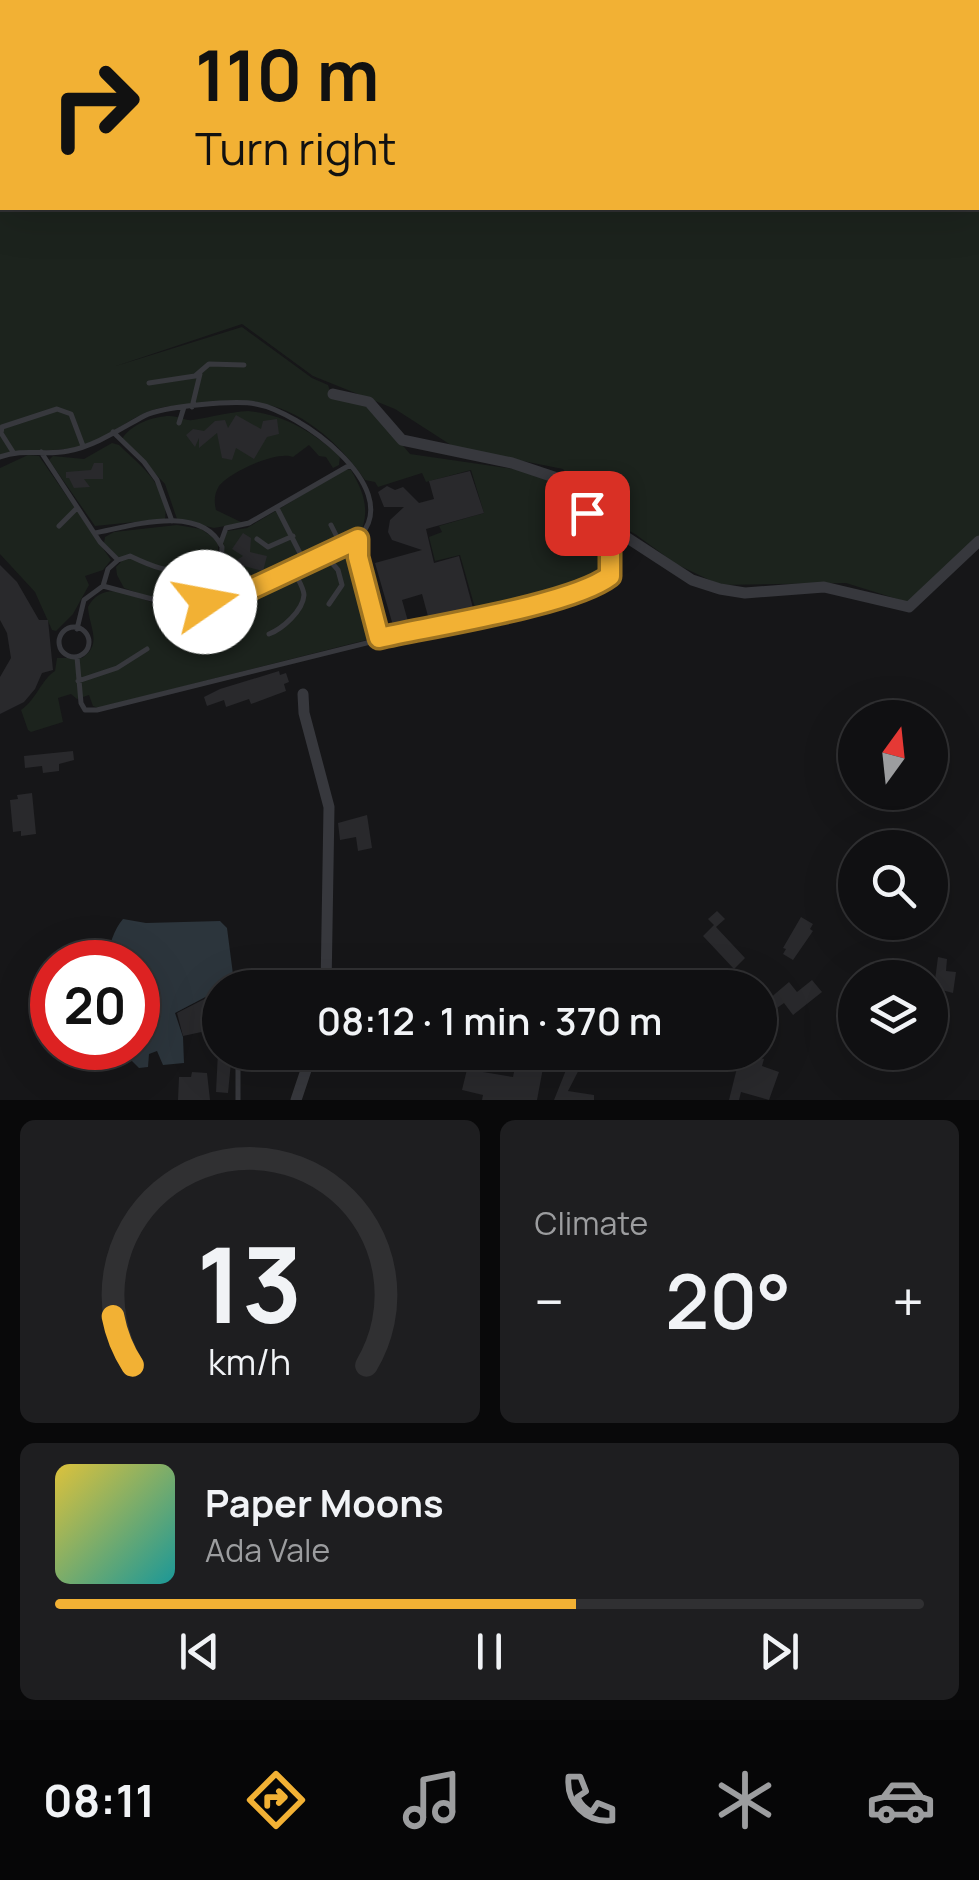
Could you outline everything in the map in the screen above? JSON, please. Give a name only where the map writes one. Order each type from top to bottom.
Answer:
[{"type":"street","points":[[333,394],[370,402],[402,440],[512,463],[554,478],[610,538],[626,537],[692,580],[720,589],[745,592],[824,587],[908,607],[979,541]]},
{"type":"street","points":[[302,694],[329,807],[326,970]]},
{"type":"street","points":[[296,1100],[306,1070]]},
{"type":"lane","points":[[192,408],[200,374],[210,364],[244,365]]},
{"type":"lane","points":[[149,384],[200,374]]},
{"type":"lane","points":[[0,457],[13,452],[70,451],[156,411],[241,402],[272,408],[306,425],[350,465],[362,484],[369,508],[366,528],[358,539],[219,602],[202,608],[182,608],[103,586]]},
{"type":"lane","points":[[178,423],[184,407]]},
{"type":"lane","points":[[13,452],[1,433],[2,427],[58,409],[70,414],[82,446]]},
{"type":"lane","points":[[112,432],[157,480],[172,521]]},
{"type":"lane","points":[[41,452],[76,508],[118,560]]},
{"type":"lane","points":[[219,602],[221,542],[226,528],[249,523],[350,465]]},
{"type":"lane","points":[[60,526],[76,508]]},
{"type":"lane","points":[[277,508],[305,565]]},
{"type":"lane","points":[[94,533],[172,521],[198,525],[221,542]]},
{"type":"lane","points":[[331,525],[342,547]]},
{"type":"lane","points":[[256,539],[268,547],[294,536]]},
{"type":"lane","points":[[77,657],[83,708],[97,710],[592,587],[610,576],[610,538]]},
{"type":"lane","points":[[358,539],[358,557],[379,638]]},
{"type":"lane","points":[[191,554],[192,570]]},
{"type":"lane","points":[[77,629],[84,600],[103,586],[108,568],[130,556],[152,567],[192,570],[203,577],[208,592],[186,640]]},
{"type":"lane","points":[[326,556],[338,570],[342,585],[329,604]]},
{"type":"lane","points":[[269,634],[283,628],[301,604],[304,592],[294,571]]},
{"type":"lane","points":[[74,626],[77,629],[87,634],[89,643],[77,657],[66,655],[58,642],[64,630],[74,626]]},
{"type":"lane","points":[[78,681],[117,668],[147,649]]},
{"type":"lane","points":[[238,1070],[238,1100]]},
{"type":"shaded area","points":[[0,210],[979,210],[979,537],[907,602],[846,583],[720,585],[676,564],[635,534],[593,511],[563,469],[454,447],[395,409],[313,376],[242,324],[116,366],[242,327],[312,378],[328,385],[332,397],[368,404],[410,454],[534,472],[552,479],[608,538],[603,576],[475,608],[460,555],[435,561],[429,537],[442,532],[439,526],[484,513],[471,470],[426,482],[422,473],[378,487],[365,480],[344,453],[317,429],[270,405],[166,407],[80,447],[0,456]]},
{"type":"shaded area","points":[[248,411],[274,416],[309,432],[340,456],[339,465],[333,468],[326,457],[319,456],[309,445],[293,457],[253,464],[219,486],[216,510],[243,523],[214,528],[177,519],[165,484],[122,439],[136,426],[156,418],[193,420]]},
{"type":"shaded area","points":[[112,443],[119,445],[152,478],[163,497],[165,519],[95,526],[49,460],[53,456],[84,459]]},
{"type":"shaded area","points":[[28,455],[39,456],[111,560],[103,570],[85,576],[89,585],[73,614],[56,631],[52,630],[35,592],[0,554],[0,468]]},
{"type":"shaded area","points":[[346,469],[356,479],[365,504],[358,538],[228,597],[223,542],[227,531],[247,528]]},
{"type":"shaded area","points":[[177,525],[201,529],[218,541],[218,599],[208,605],[185,607],[124,588],[116,567],[121,562],[104,543],[105,537],[114,532]]},
{"type":"shaded area","points":[[347,550],[356,551],[362,564],[375,570],[387,626],[382,636],[98,708],[89,695],[77,699],[71,694],[58,698],[63,722],[28,730],[21,710],[55,671],[57,658],[82,658],[92,647],[88,607],[97,596],[115,591],[171,608],[203,610],[247,599],[295,580]]},
{"type":"shaded area","points":[[123,919],[146,923],[220,921],[227,928],[232,970],[202,970],[202,999],[175,1013],[183,1037],[184,1063],[163,1065],[160,1058],[160,940],[112,940]]},
{"type":"building","points":[[236,415],[261,429],[263,421],[277,419],[279,434],[267,437],[254,459],[236,448],[232,460],[222,458],[217,433],[199,448],[199,438],[195,447],[186,435],[193,429],[204,431],[215,421],[225,420],[228,428]]},
{"type":"building","points":[[94,463],[103,463],[103,479],[84,479],[90,487],[74,488],[66,472],[91,470]]},
{"type":"building","points":[[470,471],[484,513],[426,529],[434,563],[459,556],[473,608],[429,620],[422,594],[402,600],[409,625],[394,629],[375,563],[422,550],[392,540],[388,532],[390,520],[404,507],[384,507],[378,492],[387,486],[395,490],[403,487],[419,503],[434,499],[429,481]]},
{"type":"building","points":[[243,533],[251,538],[250,552],[267,556],[263,571],[244,566],[235,579],[227,572],[243,556],[232,549]]},
{"type":"building","points":[[0,565],[17,582],[39,620],[48,620],[53,670],[42,673],[24,702],[0,714],[0,677],[11,658],[7,633],[0,620]]},
{"type":"building","points":[[279,671],[280,675],[286,673],[286,691],[251,704],[249,699],[226,707],[224,700],[207,706],[204,697],[220,689]]},
{"type":"building","points":[[73,751],[74,760],[59,764],[59,771],[43,773],[42,766],[25,768],[24,756]]},
{"type":"building","points":[[32,793],[36,834],[21,836],[21,831],[13,832],[10,800]]},
{"type":"building","points":[[367,815],[372,848],[358,851],[356,837],[340,840],[338,823]]},
{"type":"building","points":[[717,911],[725,919],[716,927],[745,958],[734,969],[703,936],[714,925],[708,919]]},
{"type":"building","points":[[801,917],[813,924],[813,931],[793,960],[783,954],[783,948]]},
{"type":"building","points":[[948,971],[956,972],[953,993],[948,992]]},
{"type":"building","points":[[812,980],[822,992],[793,1015],[784,1003],[777,1008],[777,992],[789,982],[797,992]]},
{"type":"building","points":[[202,1000],[202,1032],[183,1036],[177,1013]]},
{"type":"building","points":[[217,1070],[230,1070],[228,1093],[216,1092]]},
{"type":"building","points":[[467,1070],[513,1077],[514,1070],[543,1070],[537,1100],[482,1100],[483,1095],[462,1090]]},
{"type":"building","points":[[566,1070],[579,1070],[568,1091],[594,1095],[594,1100],[554,1100]]},
{"type":"building","points":[[736,1070],[779,1072],[769,1100],[741,1092],[739,1100],[729,1100]]},
{"type":"building","points":[[192,1072],[207,1073],[210,1100],[178,1100],[179,1077],[191,1077]]},
{"type":"route","points":[[205,602],[202,608],[358,539],[358,557],[379,638],[538,602],[592,587],[610,576],[610,538],[587,513]]}]
